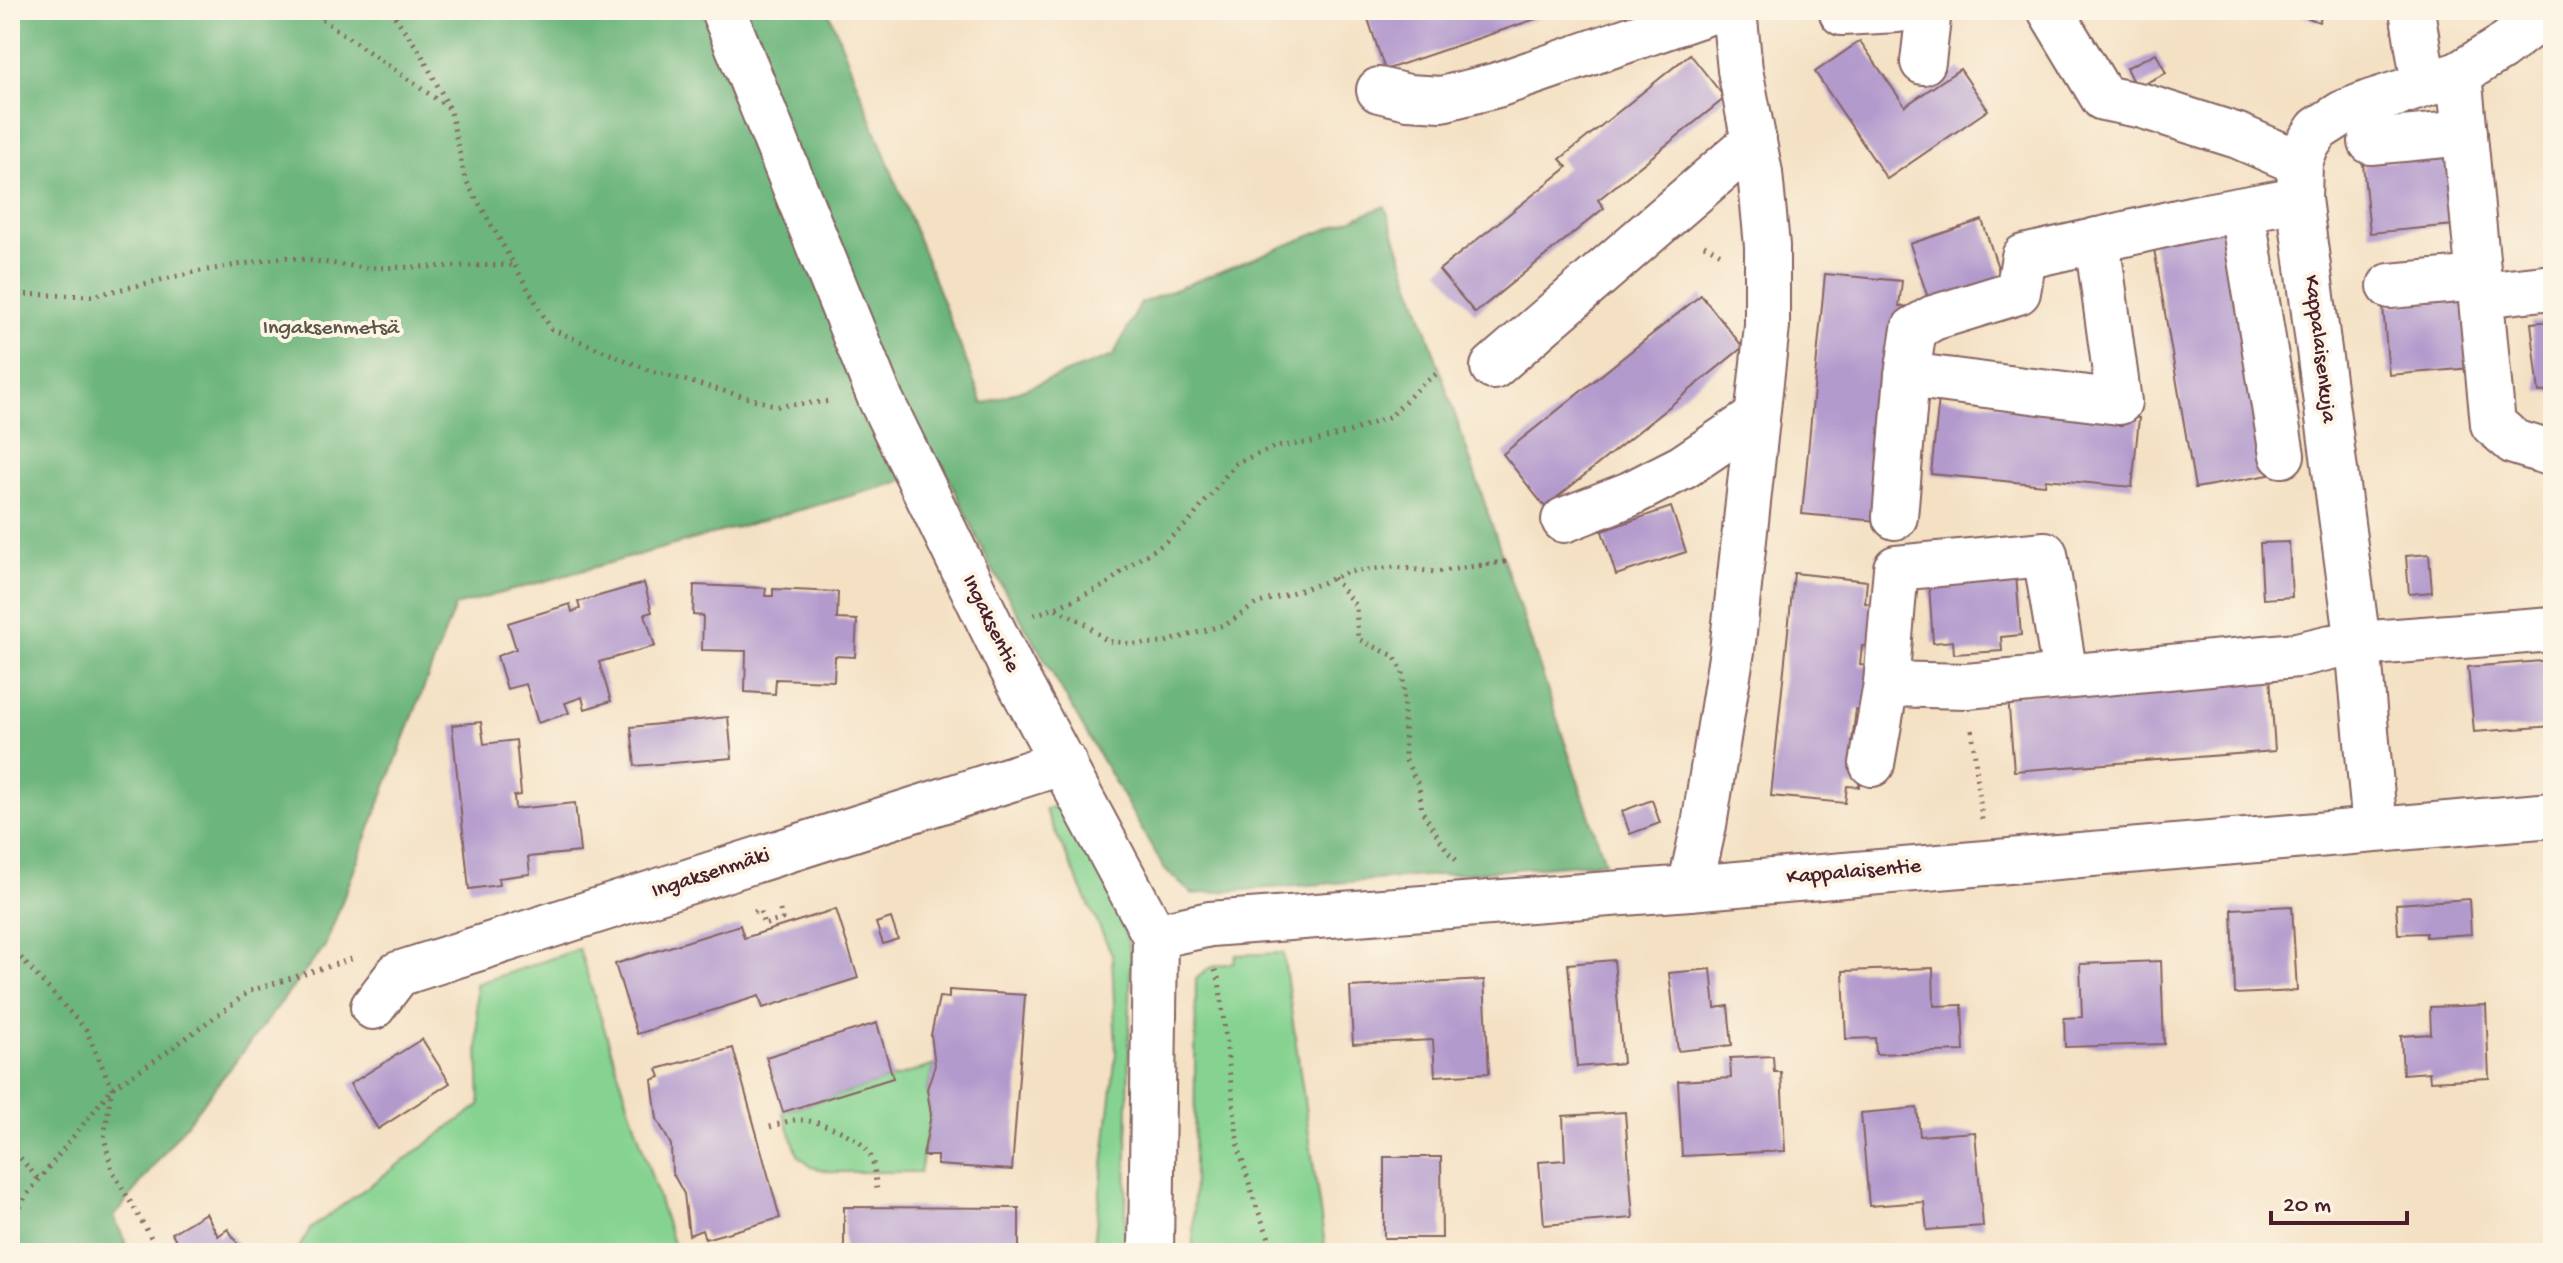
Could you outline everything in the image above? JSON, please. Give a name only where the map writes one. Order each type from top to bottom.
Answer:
[{"type":"street","name":"Ingaksentie","points":[[723,10],[880,398],[1011,667],[1155,936],[1151,1253]]},
{"type":"street","points":[[1379,90],[1408,97],[1442,99],[1497,85],[1715,10]]},
{"type":"street","points":[[1690,888],[1704,825],[1732,651],[1767,326],[1764,217],[1740,70],[1734,10]]},
{"type":"street","points":[[1842,13],[1898,10]]},
{"type":"street","points":[[1923,62],[1929,10]]},
{"type":"street","points":[[2050,10],[2103,98],[2143,106],[2238,136],[2300,181]]},
{"type":"street","points":[[2412,10],[2465,133],[2480,286],[2477,427],[2553,454]]},
{"type":"street","points":[[2300,181],[2307,145],[2318,129],[2343,113],[2442,80],[2501,48],[2541,21]]},
{"type":"street","points":[[2371,142],[2465,133]]},
{"type":"street","points":[[1493,367],[1754,141]]},
{"type":"street","points":[[1895,517],[1914,329],[1933,318],[2018,292],[2024,257],[2242,210],[2300,181]]},
{"type":"street","name":"Kappalaisenkuja","points":[[2300,181],[2358,644],[2375,829]]},
{"type":"street","points":[[2242,210],[2282,455]]},
{"type":"street","points":[[1907,375],[2119,402],[2097,240]]},
{"type":"street","points":[[2390,286],[2553,287]]},
{"type":"street","points":[[1564,520],[1630,494],[1683,467],[1757,417]]},
{"type":"street","points":[[1872,764],[1886,684],[1896,568],[2045,554],[2065,675]]},
{"type":"street","points":[[1886,684],[1967,686],[2297,655],[2358,644],[2553,629]]},
{"type":"street","name":"Ingaksenmäki","points":[[373,1007],[398,974],[1064,762]]},
{"type":"street","name":"Kappalaisentie","points":[[1155,936],[1210,924],[1690,888],[2553,815]]},
{"type":"path","points":[[309,10],[450,109]]},
{"type":"path","points":[[390,10],[420,52],[450,109],[465,179],[551,329],[651,371],[778,406],[880,398]]},
{"type":"path","points":[[1660,222],[1767,278]]},
{"type":"path","points":[[10,294],[92,296],[195,272],[285,257],[366,268],[516,265]]},
{"type":"path","points":[[990,624],[1055,608],[1104,586],[1189,522],[1236,463],[1275,447],[1312,442],[1391,416],[1440,371]]},
{"type":"path","points":[[1055,608],[1083,622],[1107,641],[1162,643],[1227,624],[1256,604],[1347,572],[1395,567],[1435,572],[1504,562],[1474,566]]},
{"type":"path","points":[[1333,578],[1356,606],[1358,639],[1394,656],[1403,672],[1405,759],[1419,786],[1422,811],[1448,852],[1459,863]]},
{"type":"path","points":[[1967,686],[1981,811]]},
{"type":"path","points":[[746,915],[760,910],[764,925],[782,919],[779,906]]},
{"type":"path","points":[[10,946],[86,1030],[112,1088],[104,1137],[112,1170],[160,1253]]},
{"type":"path","points":[[10,1229],[25,1197],[112,1088],[250,991],[356,957]]},
{"type":"path","points":[[1214,968],[1219,980],[1238,1145],[1255,1203],[1275,1253]]},
{"type":"path","points":[[770,1127],[803,1120],[852,1138],[867,1149],[877,1190]]},
{"type":"path","points":[[10,1146],[39,1180]]},
{"type":"green space","name":"Ingaksenmetsä","points":[[10,10],[828,10],[983,404],[1113,356],[1141,303],[1385,206],[1605,862],[1192,894],[1164,868],[990,565],[943,465],[893,484],[455,606],[325,946],[114,1217],[130,1253],[10,1253]]},
{"type":"green space","points":[[1065,802],[1119,911],[1131,953],[1125,1253],[1093,1253],[1116,1053],[1112,954],[1045,810]]},
{"type":"green space","points":[[579,949],[676,1253],[296,1253],[310,1229],[480,1105],[476,984]]},
{"type":"green space","points":[[1283,953],[1326,1253],[1193,1253],[1196,979],[1209,968],[1234,962],[1236,955]]},
{"type":"green space","points":[[935,1065],[927,1089],[931,1115],[920,1172],[834,1172],[811,1167],[798,1155],[783,1112]]},
{"type":"building","points":[[1365,10],[1562,10],[1385,70]]},
{"type":"building","points":[[2287,10],[2324,10],[2319,22]]},
{"type":"building","points":[[1860,41],[1905,106],[1960,69],[1988,110],[1887,179],[1815,72]]},
{"type":"building","points":[[2156,53],[2166,73],[2136,88],[2126,68]]},
{"type":"building","points":[[1690,54],[1725,98],[1598,200],[1604,208],[1475,313],[1439,270],[1564,170],[1567,167],[1560,159]]},
{"type":"building","points":[[2446,156],[2454,225],[2370,233],[2363,164]]},
{"type":"building","points":[[1982,220],[2003,283],[1931,307],[1910,244]]},
{"type":"building","points":[[2223,225],[2269,475],[2195,488],[2152,237]]},
{"type":"building","points":[[1825,274],[1902,281],[1899,306],[1909,307],[1877,521],[1802,514]]},
{"type":"building","points":[[1701,295],[1743,347],[1545,507],[1503,454]]},
{"type":"building","points":[[2466,299],[2472,368],[2389,375],[2383,306]]},
{"type":"building","points":[[2553,321],[2553,391],[2539,392],[2531,323]]},
{"type":"building","points":[[1939,398],[2139,418],[2132,487],[2046,479],[2045,485],[1931,474]]},
{"type":"building","points":[[1671,507],[1686,552],[1616,575],[1602,531]]},
{"type":"building","points":[[2289,542],[2292,597],[2263,599],[2260,543]]},
{"type":"building","points":[[2429,554],[2432,592],[2409,594],[2406,556]]},
{"type":"building","points":[[2015,563],[2021,635],[2001,637],[2002,651],[1954,654],[1953,641],[1933,643],[1928,570]]},
{"type":"building","points":[[1794,573],[1867,581],[1865,603],[1876,604],[1871,648],[1862,646],[1860,665],[1870,666],[1866,710],[1856,709],[1852,742],[1863,743],[1859,787],[1847,786],[1845,803],[1771,796]]},
{"type":"building","points":[[644,583],[652,612],[645,614],[655,646],[599,662],[611,701],[585,709],[582,697],[565,703],[569,713],[538,723],[526,684],[507,689],[497,656],[516,649],[508,623],[570,604],[572,612],[580,609],[578,602]]},
{"type":"building","points":[[694,585],[766,588],[765,596],[773,596],[773,589],[838,592],[837,619],[857,620],[855,657],[835,656],[834,681],[776,679],[775,694],[745,692],[746,651],[702,650],[703,616],[693,615]]},
{"type":"building","points":[[2553,660],[2553,726],[2474,732],[2468,667]]},
{"type":"building","points":[[2270,675],[2275,751],[2014,771],[2008,696]]},
{"type":"building","points":[[728,717],[732,758],[635,766],[631,727]]},
{"type":"building","points":[[481,722],[484,744],[516,740],[521,795],[514,796],[515,809],[575,803],[580,852],[528,857],[530,874],[498,878],[499,885],[469,889],[452,725]]},
{"type":"building","points":[[1652,800],[1660,823],[1630,834],[1622,811]]},
{"type":"building","points":[[2469,899],[2471,934],[2426,937],[2426,933],[2398,934],[2396,904]]},
{"type":"building","points":[[2292,906],[2297,991],[2235,994],[2232,909]]},
{"type":"building","points":[[836,909],[858,978],[763,1008],[759,996],[637,1034],[615,964],[740,925],[744,938]]},
{"type":"building","points":[[891,918],[898,939],[883,944],[876,923]]},
{"type":"building","points":[[1614,960],[1623,1063],[1577,1067],[1568,964]]},
{"type":"building","points":[[2161,961],[2164,1044],[2065,1047],[2064,1018],[2082,1017],[2080,964]]},
{"type":"building","points":[[1933,968],[1934,1006],[1962,1005],[1964,1051],[1876,1054],[1875,1038],[1846,1039],[1843,971]]},
{"type":"building","points":[[1711,969],[1715,1008],[1728,1006],[1732,1045],[1678,1051],[1669,973]]},
{"type":"building","points":[[1484,980],[1489,1073],[1435,1076],[1433,1040],[1353,1044],[1350,987]]},
{"type":"building","points":[[949,990],[1025,995],[1012,1170],[937,1165],[937,1156],[923,1156],[931,1115],[927,1089],[935,1065],[931,1035],[939,997],[949,998]]},
{"type":"building","points":[[2486,1005],[2489,1078],[2430,1081],[2429,1072],[2403,1074],[2401,1036],[2431,1034],[2430,1007]]},
{"type":"building","points":[[877,1023],[893,1078],[783,1112],[766,1057]]},
{"type":"building","points":[[422,1039],[450,1083],[378,1129],[350,1084]]},
{"type":"building","points":[[733,1048],[780,1218],[705,1239],[702,1230],[689,1235],[684,1194],[672,1172],[671,1145],[657,1119],[652,1080],[660,1077],[657,1069]]},
{"type":"building","points":[[1773,1056],[1774,1072],[1781,1072],[1785,1151],[1682,1156],[1678,1081],[1731,1078],[1730,1058]]},
{"type":"building","points":[[1917,1108],[1920,1136],[1975,1132],[1983,1226],[1927,1230],[1924,1202],[1869,1206],[1861,1113]]},
{"type":"building","points":[[1625,1112],[1633,1218],[1544,1225],[1539,1162],[1565,1160],[1563,1116]]},
{"type":"building","points":[[1384,1157],[1441,1157],[1442,1238],[1384,1238]]},
{"type":"building","points":[[844,1207],[1019,1208],[1019,1253],[844,1253]]},
{"type":"building","points":[[206,1213],[218,1236],[228,1229],[239,1246],[228,1253],[183,1253],[172,1233]]}]
